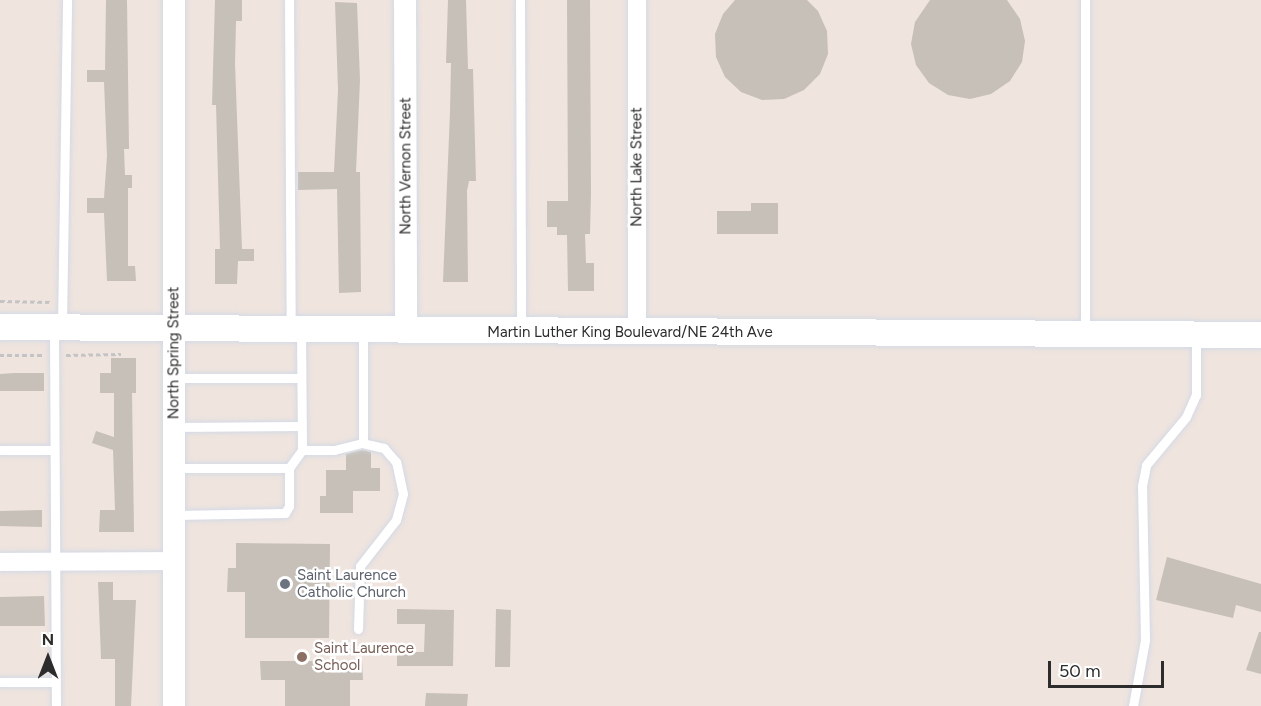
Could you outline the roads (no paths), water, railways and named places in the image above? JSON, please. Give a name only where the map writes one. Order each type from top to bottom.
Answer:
[{"type":"main road","name":"Martin Luther King Boulevard/NE 24th Ave","points":[[0,327],[637,334],[1261,335]]},
{"type":"street","name":"North Spring Street","points":[[174,0],[174,706]]},
{"type":"street","name":"North Vernon Street","points":[[405,0],[406,332]]},
{"type":"street","name":"North Lake Street","points":[[637,0],[637,334]]},
{"type":"street","points":[[0,562],[174,561]]},
{"type":"lane","points":[[56,706],[54,450],[58,327],[63,302],[67,0]]},
{"type":"lane","points":[[174,515],[285,513],[289,506],[289,468],[302,450],[301,378],[296,331],[289,0]]},
{"type":"lane","points":[[520,0],[521,333]]},
{"type":"lane","points":[[1085,0],[1085,335]]},
{"type":"lane","points":[[363,331],[363,443]]},
{"type":"lane","points":[[1133,706],[1145,640],[1142,498],[1146,465],[1186,417],[1196,395],[1196,335]]},
{"type":"lane","points":[[175,378],[301,378]]},
{"type":"lane","points":[[174,427],[302,426]]},
{"type":"lane","points":[[302,450],[334,450],[363,443],[384,448],[396,462],[403,494],[396,520],[360,566],[358,629]]},
{"type":"lane","points":[[0,450],[54,450]]},
{"type":"lane","points":[[174,468],[289,468]]},
{"type":"lane","points":[[0,682],[55,682]]},
{"type":"place","name":"Saint Laurence Catholic Church","points":[[285,584]]},
{"type":"place","name":"Saint Laurence School","points":[[302,657]]}]
